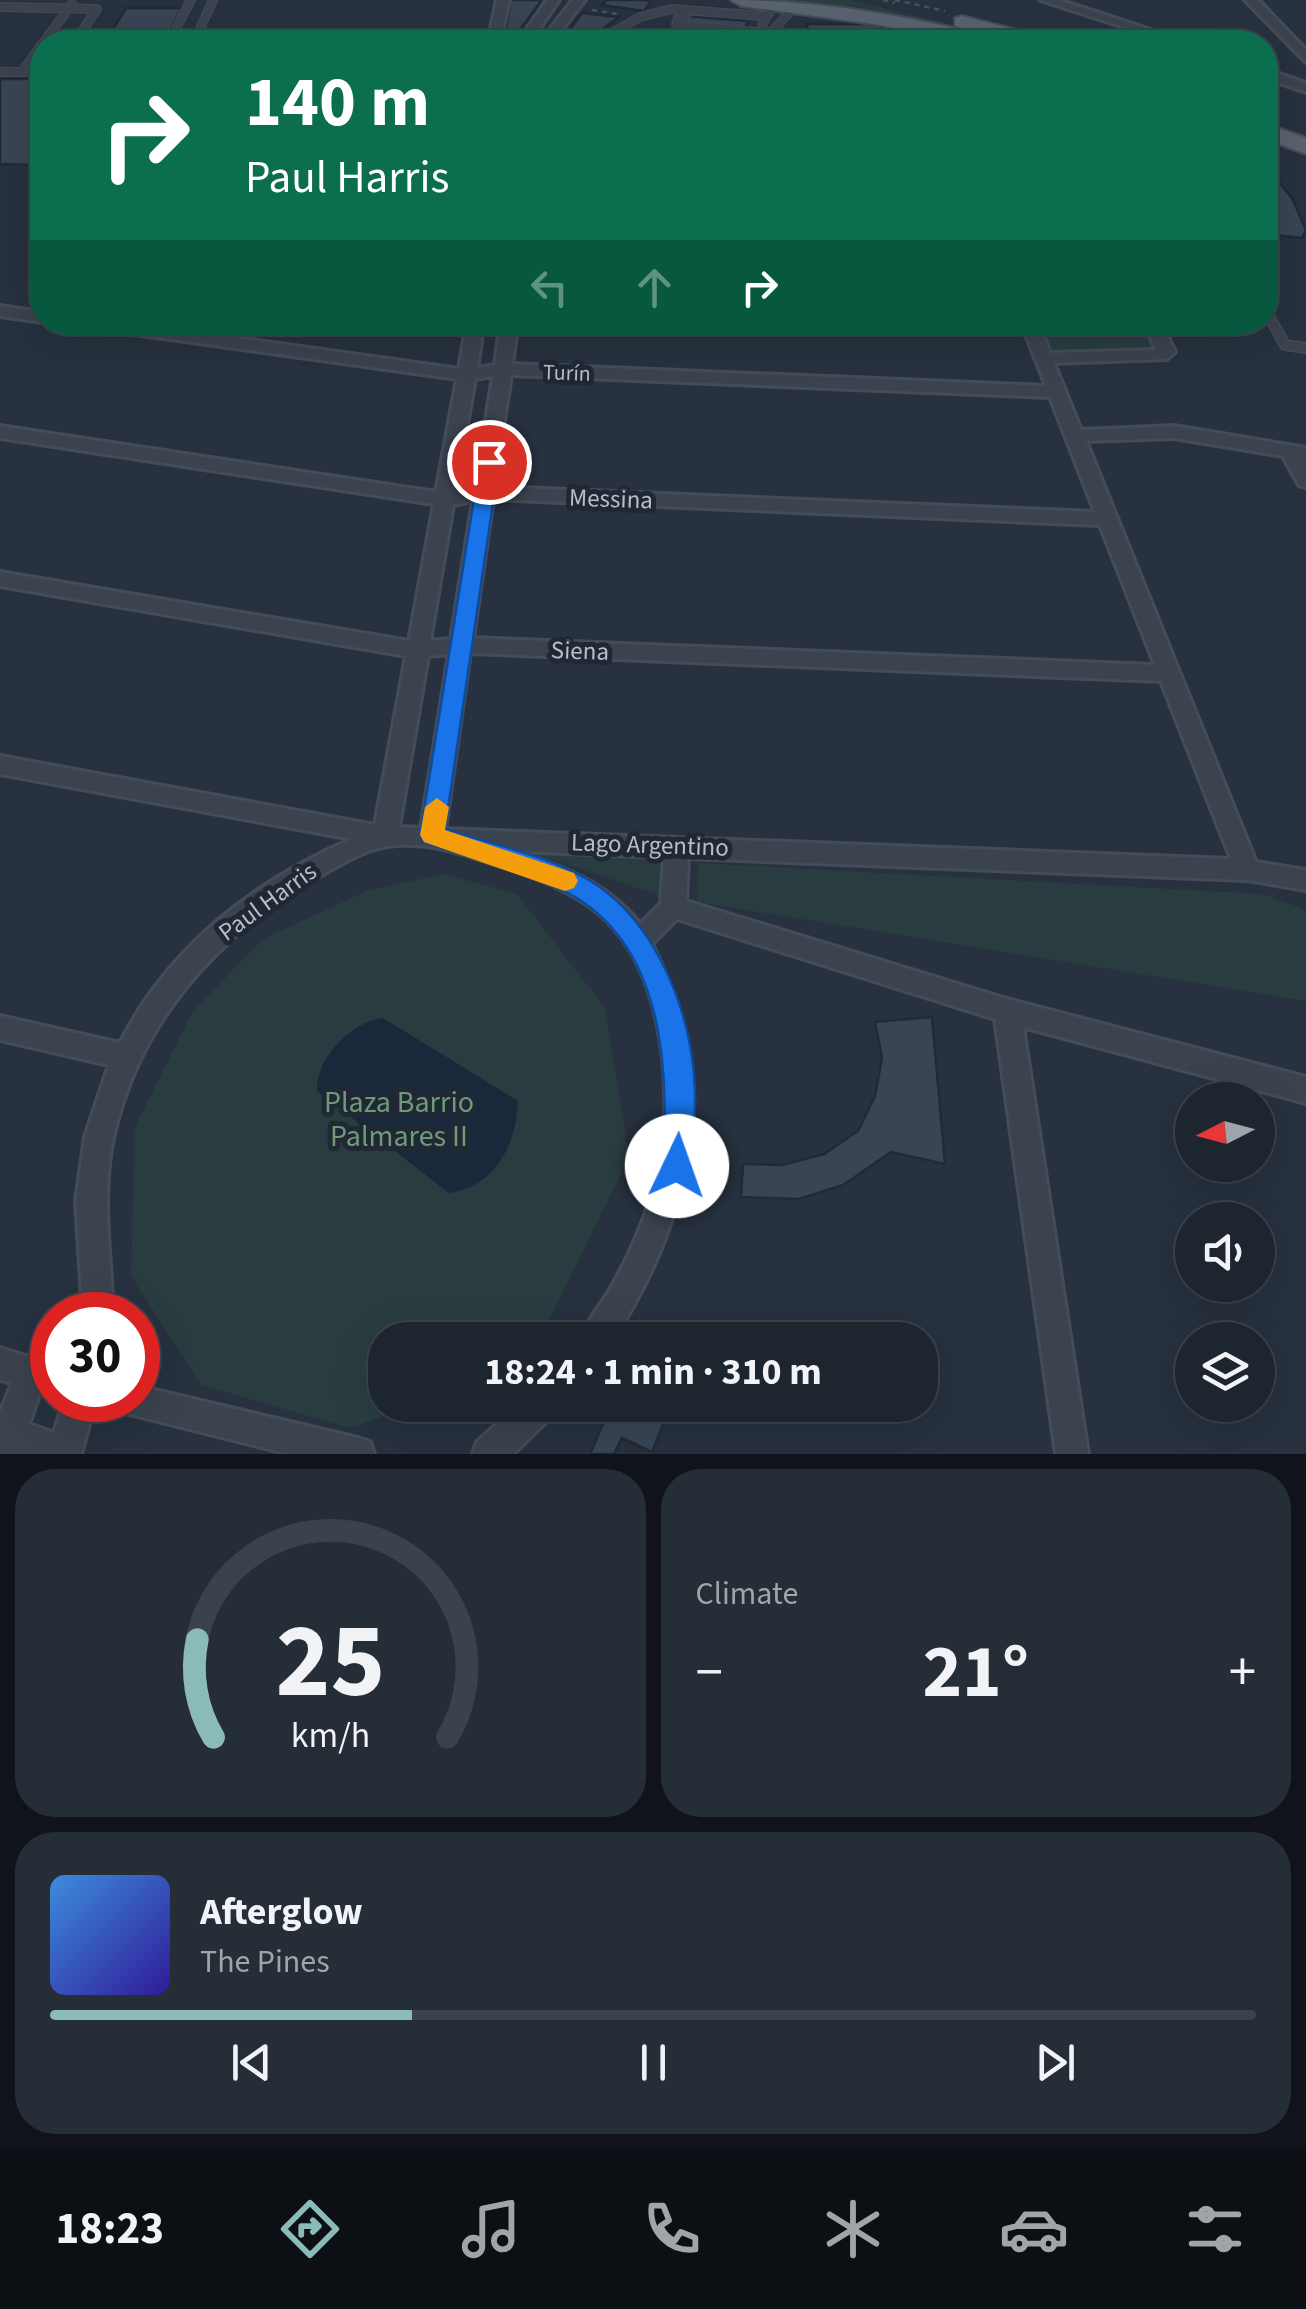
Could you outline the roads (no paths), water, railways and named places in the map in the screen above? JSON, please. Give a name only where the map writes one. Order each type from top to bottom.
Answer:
[{"type":"main road","points":[[864,0],[987,30]]},
{"type":"main road","points":[[732,6],[783,5],[909,30]]},
{"type":"main road","points":[[1278,135],[1306,147]]},
{"type":"main road","points":[[1278,151],[1306,163]]},
{"type":"street","points":[[497,30],[503,0]]},
{"type":"street","points":[[531,30],[552,0]]},
{"type":"street","points":[[1046,0],[1147,30]]},
{"type":"street","points":[[1109,0],[1127,23]]},
{"type":"street","points":[[1251,0],[1304,54]]},
{"type":"street","points":[[555,30],[576,4]]},
{"type":"street","points":[[1278,78],[1306,88]]},
{"type":"street","points":[[0,311],[30,315]]},
{"type":"street","name":"Turín","points":[[177,335],[466,375],[502,369],[1056,392]]},
{"type":"street","points":[[385,836],[474,335]]},
{"type":"street","points":[[508,335],[432,835],[528,864],[579,886],[612,910],[639,941],[674,1035],[681,1090],[677,1166],[646,1256],[606,1322]]},
{"type":"street","points":[[1034,335],[1247,870]]},
{"type":"street","points":[[1042,358],[1166,352],[1158,335]]},
{"type":"street","name":"Messina","points":[[0,432],[446,500],[485,493],[1108,520]]},
{"type":"street","points":[[1074,436],[1174,432],[1298,453],[1306,481]]},
{"type":"street","name":"Siena","points":[[0,579],[416,650],[463,645],[1166,673]]},
{"type":"street","name":"Lago Argentino","points":[[0,764],[385,836],[1247,870],[1306,880]]},
{"type":"street","name":"Paul Harris","points":[[97,1292],[91,1202],[99,1142],[124,1056],[155,1003],[226,926],[296,873],[385,836]]},
{"type":"street","points":[[639,941],[673,907],[676,845]]},
{"type":"street","points":[[673,907],[1007,1010],[1306,1090]]},
{"type":"street","points":[[1007,1010],[1072,1454]]},
{"type":"street","points":[[0,1028],[124,1056]]},
{"type":"street","points":[[28,1372],[4,1439],[64,1454],[73,1422]]},
{"type":"street","points":[[160,1407],[354,1453]]},
{"type":"street","points":[[489,1454],[523,1422]]},
{"type":"lane","points":[[53,30],[74,0]]},
{"type":"lane","points":[[175,30],[191,0]]},
{"type":"lane","points":[[199,30],[213,0]]},
{"type":"lane","points":[[773,30],[777,28],[783,5]]},
{"type":"lane","points":[[768,30],[783,5]]},
{"type":"lane","points":[[620,30],[640,18],[671,9],[732,6]]},
{"type":"lane","points":[[700,30],[675,21],[681,14],[732,6]]},
{"type":"lane","points":[[0,7],[97,9],[82,30]]},
{"type":"lane","points":[[22,72],[30,61]]},
{"type":"lane","points":[[0,72],[30,72]]},
{"type":"lane","points":[[1278,331],[1285,344],[1306,348]]},
{"type":"water","points":[[383,1018],[518,1101],[508,1148],[479,1182],[449,1193],[317,1091],[322,1066],[338,1043],[360,1026]]},
{"type":"park label","name":"Plaza Barrio Palmares II","points":[[399,1119]]}]
